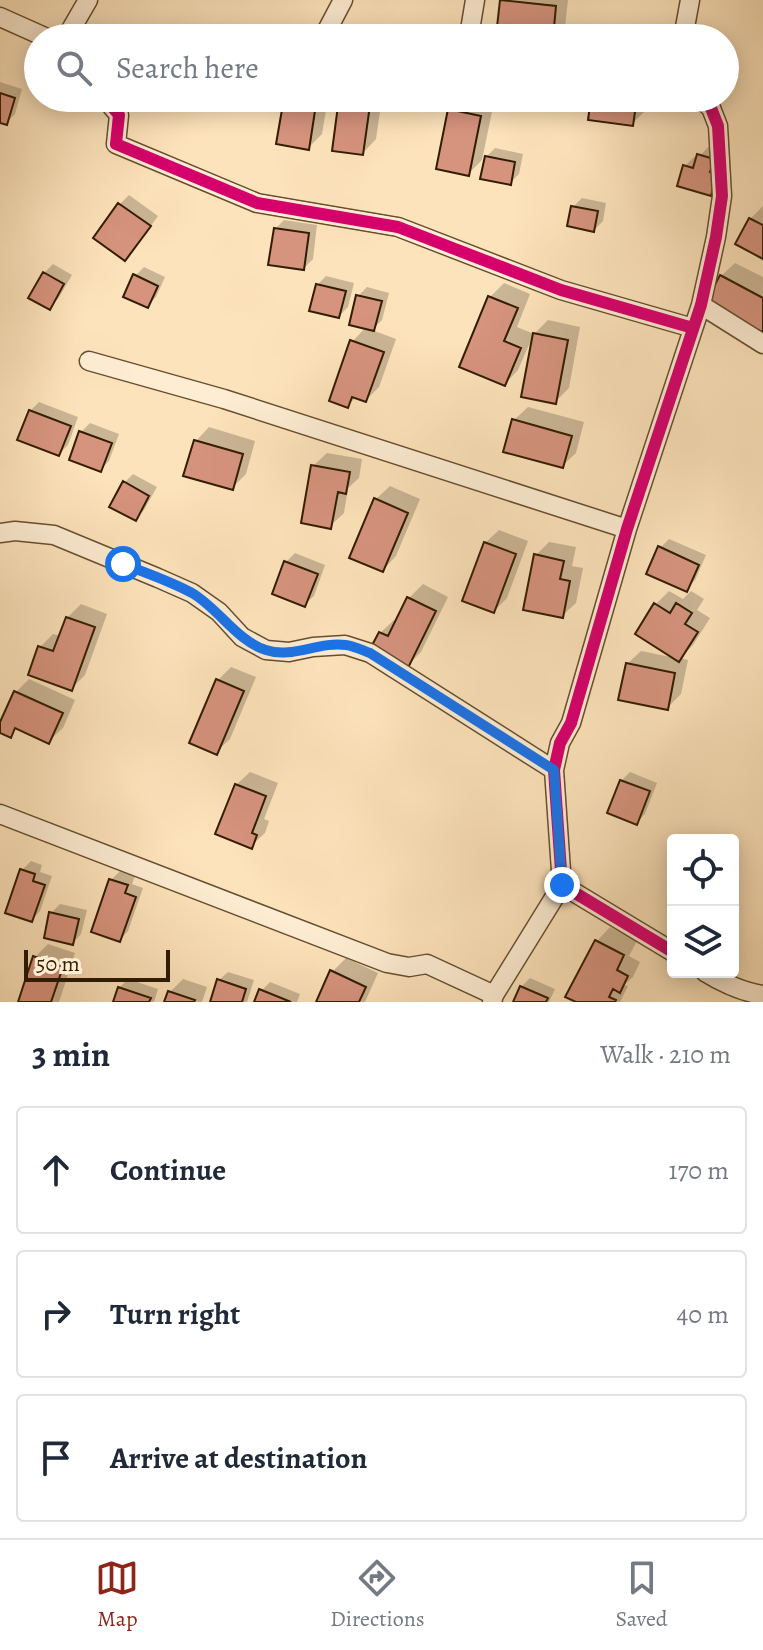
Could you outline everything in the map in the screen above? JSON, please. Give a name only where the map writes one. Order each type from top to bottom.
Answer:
[{"type":"street","points":[[74,24],[88,0]]},
{"type":"street","points":[[330,24],[343,0]]},
{"type":"street","points":[[470,24],[475,0]]},
{"type":"street","points":[[686,24],[690,0]]},
{"type":"street","points":[[0,17],[24,28]]},
{"type":"street","points":[[117,112],[119,115],[116,144],[257,203],[398,227],[561,290],[693,328]]},
{"type":"street","points":[[0,814],[387,963],[409,967],[427,964],[493,999],[562,885],[554,770],[560,743],[571,723],[583,685],[627,529],[701,305],[722,196],[718,126],[713,112]]},
{"type":"street","points":[[701,305],[763,344]]},
{"type":"street","points":[[89,361],[224,399],[627,529]]},
{"type":"street","points":[[0,533],[15,531],[54,535],[158,578],[192,593],[219,612],[242,637],[266,650],[289,652],[345,645],[370,653],[554,770]]},
{"type":"street","points":[[562,885],[667,948]]},
{"type":"street","points":[[717,978],[737,988],[763,995]]},
{"type":"building","points":[[500,0],[556,6],[554,24],[497,24]]},
{"type":"building","points":[[0,93],[15,98],[7,125],[0,123]]},
{"type":"building","points":[[282,112],[315,112],[309,150],[276,144]]},
{"type":"building","points":[[337,112],[369,112],[363,155],[332,151]]},
{"type":"building","points":[[447,112],[481,116],[469,176],[436,169]]},
{"type":"building","points":[[589,112],[635,112],[633,126],[588,120]]},
{"type":"building","points":[[697,154],[714,159],[710,172],[717,174],[711,196],[677,186],[683,165],[693,168]]},
{"type":"building","points":[[485,156],[515,162],[511,185],[480,179]]},
{"type":"building","points":[[118,203],[151,226],[125,261],[93,238]]},
{"type":"building","points":[[571,206],[598,211],[594,232],[567,226]]},
{"type":"building","points":[[749,218],[763,225],[763,259],[735,244]]},
{"type":"building","points":[[274,228],[309,233],[304,270],[268,265]]},
{"type":"building","points":[[43,272],[64,284],[50,310],[28,298]]},
{"type":"building","points":[[133,274],[158,286],[148,308],[123,297]]},
{"type":"building","points":[[720,275],[763,298],[763,332],[756,329],[752,338],[705,304]]},
{"type":"building","points":[[316,284],[346,291],[339,318],[309,311]]},
{"type":"building","points":[[356,295],[382,301],[374,331],[349,325]]},
{"type":"building","points":[[488,296],[518,308],[504,341],[521,348],[505,386],[459,367]]},
{"type":"building","points":[[533,333],[568,340],[556,404],[521,397]]},
{"type":"building","points":[[350,340],[384,352],[366,402],[352,397],[348,408],[329,401]]},
{"type":"building","points":[[29,410],[71,426],[59,456],[17,440]]},
{"type":"building","points":[[512,419],[572,436],[563,468],[503,452]]},
{"type":"building","points":[[79,431],[112,443],[101,472],[69,460]]},
{"type":"building","points":[[194,440],[243,454],[233,490],[183,476]]},
{"type":"building","points":[[311,465],[350,472],[346,494],[338,492],[331,529],[301,523]]},
{"type":"building","points":[[123,481],[149,496],[136,521],[109,507]]},
{"type":"building","points":[[374,498],[408,513],[383,572],[349,558]]},
{"type":"building","points":[[484,542],[516,554],[494,613],[462,601]]},
{"type":"building","points":[[658,546],[699,565],[687,592],[646,574]]},
{"type":"building","points":[[534,554],[564,561],[560,579],[570,581],[563,618],[523,610]]},
{"type":"building","points":[[284,561],[318,574],[305,607],[272,594]]},
{"type":"building","points":[[407,597],[436,611],[408,668],[370,649],[379,632],[388,636]]},
{"type":"building","points":[[654,603],[670,613],[676,603],[692,613],[685,624],[698,632],[679,662],[635,634]]},
{"type":"building","points":[[66,617],[95,627],[72,691],[28,675],[38,646],[53,651]]},
{"type":"building","points":[[626,663],[675,673],[668,710],[618,700]]},
{"type":"building","points":[[216,679],[244,691],[217,755],[189,743]]},
{"type":"building","points":[[14,691],[63,713],[49,744],[15,728],[11,738],[0,733],[0,722]]},
{"type":"building","points":[[620,780],[650,791],[637,825],[607,813]]},
{"type":"building","points":[[235,784],[266,796],[252,833],[257,835],[252,849],[215,834]]},
{"type":"building","points":[[20,869],[35,874],[33,881],[45,885],[32,922],[5,913]]},
{"type":"building","points":[[109,879],[128,885],[125,893],[136,897],[120,942],[91,932]]},
{"type":"building","points":[[49,912],[79,919],[73,945],[44,938]]},
{"type":"building","points":[[595,940],[624,955],[617,970],[628,976],[620,993],[613,989],[609,997],[615,1002],[576,1002],[565,997]]},
{"type":"building","points":[[33,956],[63,967],[51,1002],[18,1002]]},
{"type":"building","points":[[330,970],[366,987],[359,1002],[316,1002]]},
{"type":"building","points":[[217,979],[246,989],[242,1002],[210,1002]]},
{"type":"building","points":[[520,986],[548,998],[546,1002],[513,1002]]},
{"type":"building","points":[[118,987],[151,998],[149,1002],[113,1002]]},
{"type":"building","points":[[259,989],[291,1002],[254,1002]]},
{"type":"building","points":[[168,991],[195,1000],[164,1002]]},
{"type":"cycle path","points":[[117,112],[119,115],[116,144],[257,203],[398,227],[561,290],[693,328]]},
{"type":"cycle path","points":[[667,948],[562,885],[554,770],[560,743],[571,723],[627,529],[701,305],[722,196],[718,126],[713,112]]},
{"type":"route","points":[[123,564],[192,593],[219,612],[242,637],[266,650],[289,652],[345,645],[370,653],[554,770],[562,885]]}]
